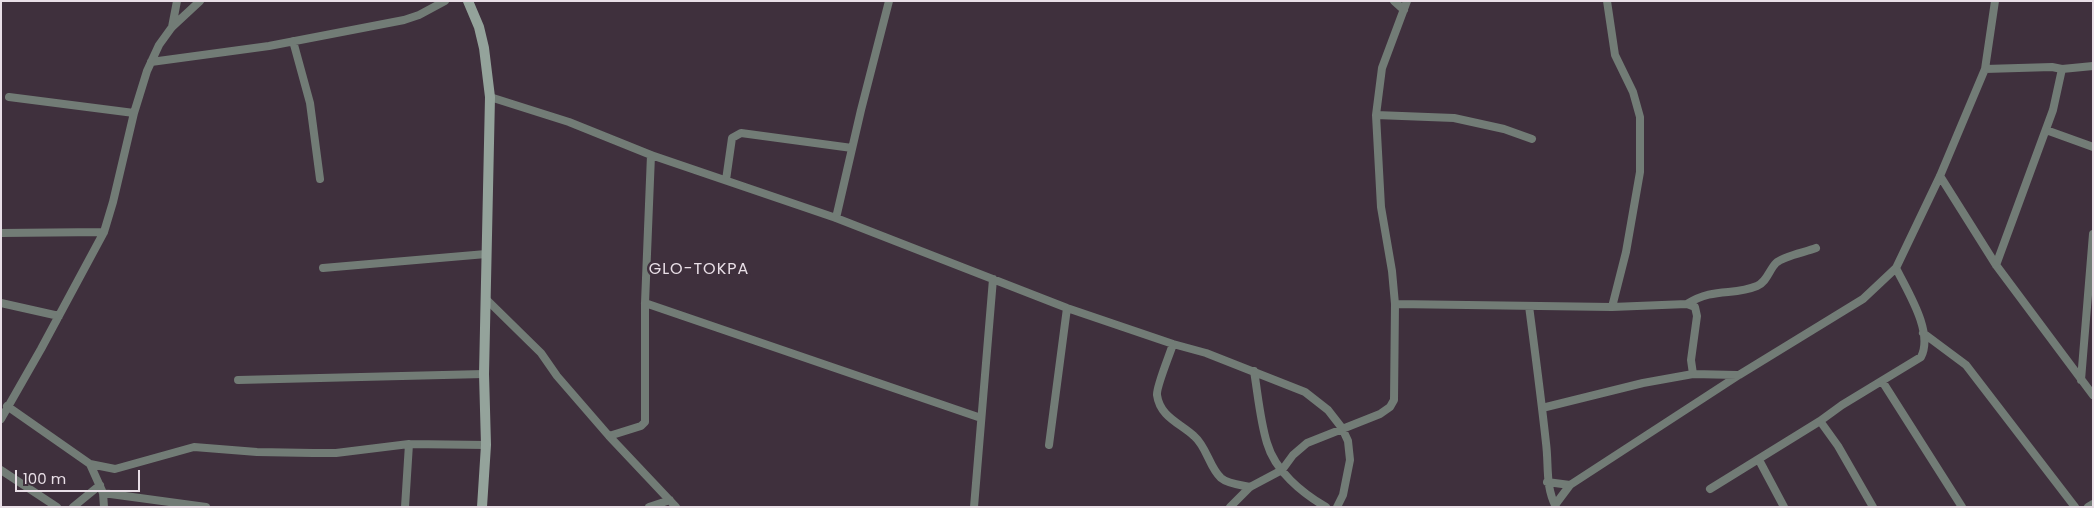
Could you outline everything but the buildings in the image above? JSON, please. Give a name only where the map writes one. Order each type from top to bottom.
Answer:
[{"type":"main road","points":[[468,1],[484,48],[490,98],[484,374],[486,445],[482,507]]},
{"type":"street","points":[[172,27],[177,1]]},
{"type":"street","points":[[1,419],[104,232],[134,113],[151,62],[159,45],[172,27],[200,1]]},
{"type":"street","points":[[151,62],[293,41],[410,19],[445,1]]},
{"type":"street","points":[[836,218],[889,1]]},
{"type":"street","points":[[1394,1],[1404,10]]},
{"type":"street","points":[[1230,507],[1250,488],[1282,470],[1293,455],[1307,443],[1380,414],[1390,407],[1394,400],[1396,304],[1381,207],[1376,114],[1382,68],[1407,1]]},
{"type":"street","points":[[1607,1],[1615,55],[1633,92],[1640,117],[1640,172],[1626,252],[1612,308]]},
{"type":"street","points":[[1529,306],[1542,408],[1548,482],[1550,495],[1556,506],[1570,485],[1738,375],[1863,299],[1896,268],[1940,176],[1985,69],[1995,1]]},
{"type":"street","points":[[293,41],[310,103],[320,179]]},
{"type":"street","points":[[1985,69],[2052,67],[2062,69],[2093,66]]},
{"type":"street","points":[[1996,266],[2053,110],[2062,69]]},
{"type":"street","points":[[9,97],[134,113]]},
{"type":"street","points":[[490,98],[569,122],[651,155],[836,218],[1067,308],[1173,344],[1206,353],[1305,392],[1328,410],[1342,428],[1348,441],[1350,460],[1343,495],[1337,507]]},
{"type":"street","points":[[1376,114],[1454,118],[1504,129],[1532,139]]},
{"type":"street","points":[[2046,130],[2093,147]]},
{"type":"street","points":[[726,180],[732,138],[741,133],[852,148]]},
{"type":"street","points":[[608,436],[641,426],[645,422],[645,303],[651,155]]},
{"type":"street","points":[[1940,176],[1996,266],[2093,395]]},
{"type":"street","points":[[1,233],[104,232]]},
{"type":"street","points":[[2081,380],[2093,234]]},
{"type":"street","points":[[1687,304],[1698,297],[1712,293],[1758,286],[1764,281],[1778,261],[1816,248]]},
{"type":"street","points":[[323,268],[486,254]]},
{"type":"street","points":[[1710,489],[1760,460],[1842,405],[1920,357],[1924,350],[1924,333],[1918,314],[1896,268]]},
{"type":"street","points":[[974,507],[993,279]]},
{"type":"street","points":[[487,300],[541,353],[557,376],[608,436],[676,507]]},
{"type":"street","points":[[1,303],[59,316]]},
{"type":"street","points":[[645,303],[981,418]]},
{"type":"street","points":[[1396,304],[1612,308],[1687,304],[1696,307],[1697,316],[1691,360],[1693,374]]},
{"type":"street","points":[[1049,445],[1067,308]]},
{"type":"street","points":[[1924,333],[1966,365],[2075,507]]},
{"type":"street","points":[[1173,344],[1156,393],[1160,406],[1166,416],[1202,444],[1220,477],[1226,481],[1250,488]]},
{"type":"street","points":[[1254,371],[1267,444],[1273,457],[1305,495],[1326,507]]},
{"type":"street","points":[[238,380],[484,374]]},
{"type":"street","points":[[1542,408],[1643,383],[1693,374],[1738,375]]},
{"type":"street","points":[[1882,381],[1962,507]]},
{"type":"street","points":[[7,406],[90,464],[115,469],[194,447],[257,452],[313,453],[409,444],[486,445]]},
{"type":"street","points":[[1820,421],[1838,446],[1873,507]]},
{"type":"street","points":[[405,507],[409,444]]},
{"type":"street","points":[[1760,460],[1784,507]]},
{"type":"street","points":[[90,464],[101,489],[104,507]]},
{"type":"street","points":[[1,470],[57,507]]},
{"type":"street","points":[[1548,482],[1570,485]]},
{"type":"street","points":[[73,507],[101,489],[206,507]]},
{"type":"street","points":[[649,507],[670,500]]},
{"type":"street","points":[[2088,507],[2093,504]]},
{"type":"district","name":"GLO-TOKPA","points":[[699,270]]}]
